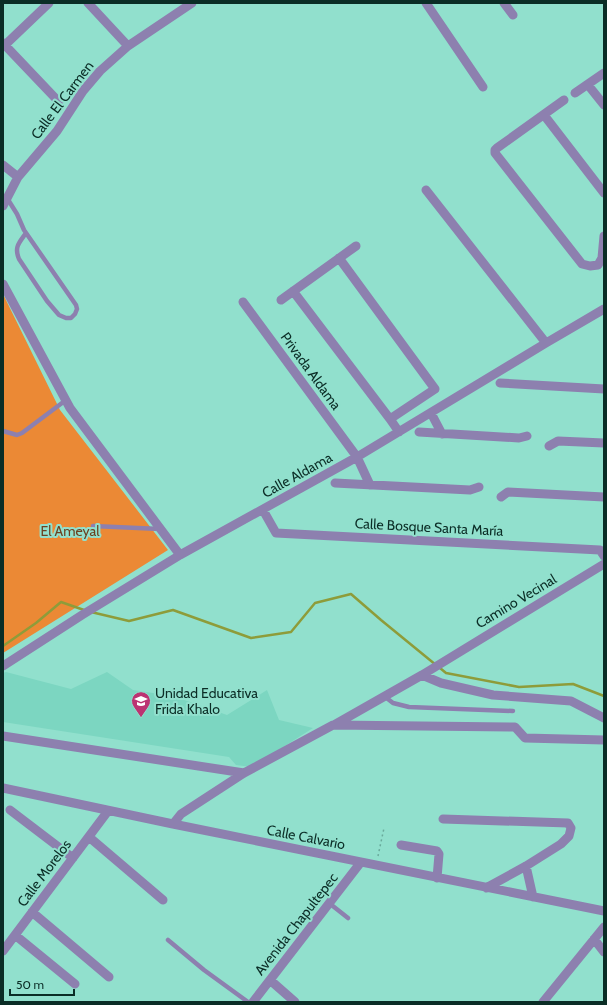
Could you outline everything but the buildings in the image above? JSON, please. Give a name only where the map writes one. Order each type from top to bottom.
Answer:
[{"type":"street","points":[[49,3],[4,44],[59,102]]},
{"type":"street","points":[[88,3],[128,46]]},
{"type":"street","name":"Calle El Carmen","points":[[5,202],[18,177],[57,130],[83,91],[100,70],[128,46],[192,3]]},
{"type":"street","points":[[426,3],[483,87]]},
{"type":"street","points":[[504,3],[513,15]]},
{"type":"street","points":[[575,93],[604,73]]},
{"type":"street","points":[[588,85],[604,105]]},
{"type":"street","points":[[564,100],[497,148],[495,153],[582,264],[590,266],[598,265],[602,258],[604,236]]},
{"type":"street","points":[[544,115],[604,193]]},
{"type":"street","points":[[3,165],[18,177]]},
{"type":"street","points":[[426,190],[544,341]]},
{"type":"street","points":[[281,300],[356,246]]},
{"type":"street","points":[[293,291],[395,426],[435,389],[339,258]]},
{"type":"street","points":[[3,284],[70,408],[180,555]]},
{"type":"street","name":"Privada Aldama","points":[[243,302],[357,457],[370,485]]},
{"type":"street","name":"Calle Aldama","points":[[3,666],[82,615],[180,555],[357,457],[395,426],[431,413],[544,341],[604,309]]},
{"type":"street","points":[[500,383],[604,389]]},
{"type":"street","points":[[431,413],[442,434]]},
{"type":"street","points":[[419,432],[519,438],[527,436]]},
{"type":"street","points":[[549,446],[558,441],[604,443]]},
{"type":"street","points":[[335,483],[470,490],[479,487]]},
{"type":"street","points":[[501,497],[508,492],[604,497]]},
{"type":"street","name":"Calle Bosque Santa María","points":[[263,510],[276,533],[600,550],[604,556]]},
{"type":"street","name":"Camino Vecinal","points":[[422,675],[604,564]]},
{"type":"street","points":[[173,824],[181,814],[244,773],[422,675],[441,683],[493,695],[571,701],[604,718]]},
{"type":"street","points":[[333,725],[515,727],[525,738],[604,740]]},
{"type":"street","points":[[3,736],[244,773]]},
{"type":"street","name":"Calle Calvario","points":[[3,788],[108,811],[604,911]]},
{"type":"street","points":[[10,810],[73,858]]},
{"type":"street","name":"Calle Morelos","points":[[3,951],[108,811]]},
{"type":"street","points":[[443,819],[568,822],[571,828],[569,836],[561,844],[526,866],[486,888]]},
{"type":"street","points":[[89,837],[163,900]]},
{"type":"street","points":[[401,845],[437,851],[439,854],[437,878]]},
{"type":"street","name":"Avenida Chapultepec","points":[[253,1002],[361,862]]},
{"type":"street","points":[[526,866],[533,897]]},
{"type":"street","points":[[32,912],[108,976]]},
{"type":"street","points":[[543,1002],[604,927]]},
{"type":"street","points":[[15,935],[75,984]]},
{"type":"street","points":[[594,939],[604,952]]},
{"type":"street","points":[[270,980],[295,1002]]},
{"type":"lane","points":[[5,202],[17,214],[26,232],[76,305],[77,309],[71,318],[66,318],[59,315],[47,301],[19,260],[17,249],[19,242],[26,232]]},
{"type":"lane","points":[[3,430],[18,435],[66,400]]},
{"type":"lane","points":[[93,526],[161,529]]},
{"type":"lane","points":[[384,696],[393,703],[409,707],[513,711]]},
{"type":"lane","points":[[329,903],[348,918]]},
{"type":"lane","points":[[168,940],[204,970],[248,1002]]},
{"type":"path","points":[[377,866],[380,841],[384,828]]},
{"type":"shaded area","name":"Unidad Educativa Frida Khalo","points":[[6,672],[71,689],[107,672],[133,690],[173,696],[227,715],[267,690],[279,720],[313,728],[252,767],[236,765],[229,757],[3,722],[3,673]]},
{"type":"green space","name":"El Ameyal","points":[[3,294],[60,410],[168,550],[3,653]]},
{"type":"waterway","points":[[91,612],[129,621],[173,610],[251,638],[291,632],[315,603],[351,594],[436,665]]},
{"type":"waterway","points":[[3,646],[36,623],[61,602],[84,610]]},
{"type":"waterway","points":[[440,668],[446,673],[519,687],[573,684],[604,696]]},
{"type":"place","name":"Unidad Educativa Frida Khalo","points":[[141,718]]}]
